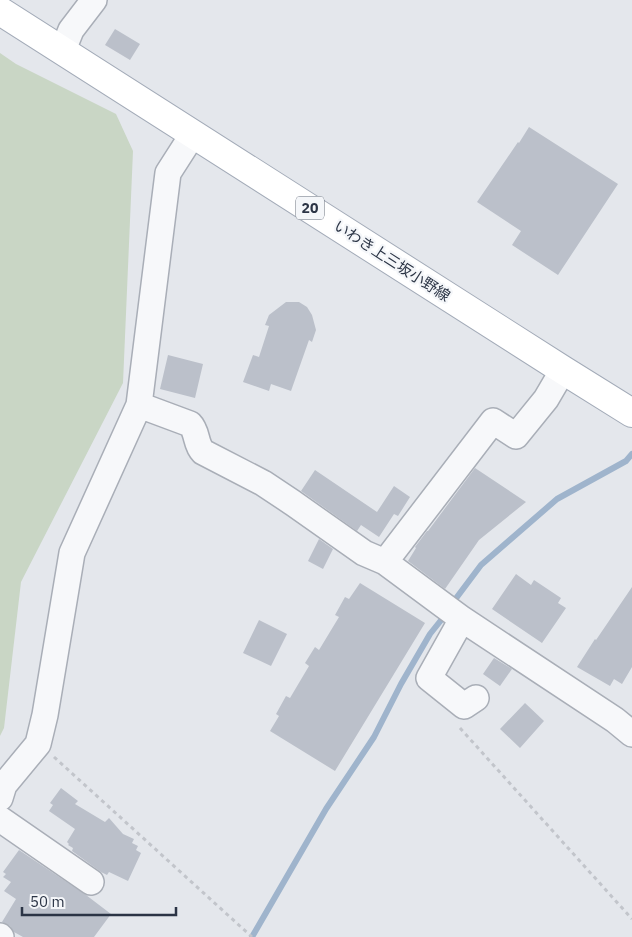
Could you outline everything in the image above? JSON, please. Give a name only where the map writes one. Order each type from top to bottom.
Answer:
[{"type":"main road","name":"いわき上三坂小野線","points":[[0,11],[626,409]]},
{"type":"street","points":[[63,50],[71,30],[94,0]]},
{"type":"street","points":[[0,798],[4,785],[38,744],[46,714],[72,553],[138,405],[168,173],[193,134]]},
{"type":"street","points":[[385,562],[492,421],[516,436],[546,399],[563,370]]},
{"type":"street","points":[[138,405],[190,424],[195,428],[200,449],[203,452],[263,483],[364,553],[385,562],[462,619],[615,720],[632,734]]},
{"type":"street","points":[[462,619],[429,678],[464,706],[476,698]]},
{"type":"street","points":[[0,819],[91,882]]},
{"type":"path","points":[[458,726],[632,919]]},
{"type":"path","points":[[38,744],[252,937]]},
{"type":"green space","points":[[0,53],[16,64],[116,114],[133,151],[123,383],[21,582],[4,728],[0,736]]},
{"type":"building","points":[[115,29],[140,44],[130,60],[105,45]]},
{"type":"building","points":[[529,127],[618,184],[558,275],[512,245],[521,231],[477,202]]},
{"type":"building","points":[[286,302],[299,302],[307,307],[312,315],[316,330],[312,342],[309,340],[291,391],[271,384],[269,391],[243,382],[253,355],[259,357],[269,326],[265,325],[269,315]]},
{"type":"building","points":[[168,355],[203,364],[195,398],[160,389]]},
{"type":"building","points":[[475,468],[526,502],[479,540],[445,589],[408,561],[415,547]]},
{"type":"building","points":[[315,470],[377,512],[394,486],[410,497],[398,516],[394,514],[379,537],[361,525],[357,531],[301,491]]},
{"type":"building","points":[[319,539],[333,549],[323,569],[308,561]]},
{"type":"building","points":[[516,574],[531,585],[534,580],[561,598],[558,603],[566,608],[542,643],[492,609]]},
{"type":"building","points":[[360,583],[425,623],[335,771],[270,731],[279,716],[276,714],[286,696],[290,698],[309,666],[305,663],[315,647],[319,650],[339,617],[335,615],[345,597],[349,599]]},
{"type":"building","points":[[632,587],[632,667],[622,684],[614,679],[610,686],[577,667]]},
{"type":"building","points":[[259,620],[287,634],[271,666],[243,653]]},
{"type":"building","points":[[494,658],[512,669],[500,686],[483,674]]},
{"type":"building","points":[[525,703],[544,721],[520,748],[500,729]]},
{"type":"building","points":[[61,788],[78,801],[75,804],[105,822],[109,818],[123,834],[134,839],[132,843],[138,846],[136,850],[141,853],[128,881],[109,872],[107,875],[101,872],[72,851],[73,848],[67,842],[75,829],[49,811],[53,805],[50,803]]},
{"type":"building","points":[[19,850],[111,914],[94,937],[23,937],[2,922],[16,899],[4,891],[11,882],[3,877],[6,874],[3,872]]},
{"type":"waterway","points":[[451,605],[481,565],[557,499],[626,461],[632,454]]},
{"type":"waterway","points":[[252,937],[326,809],[374,737],[401,684],[430,634],[446,614]]}]
